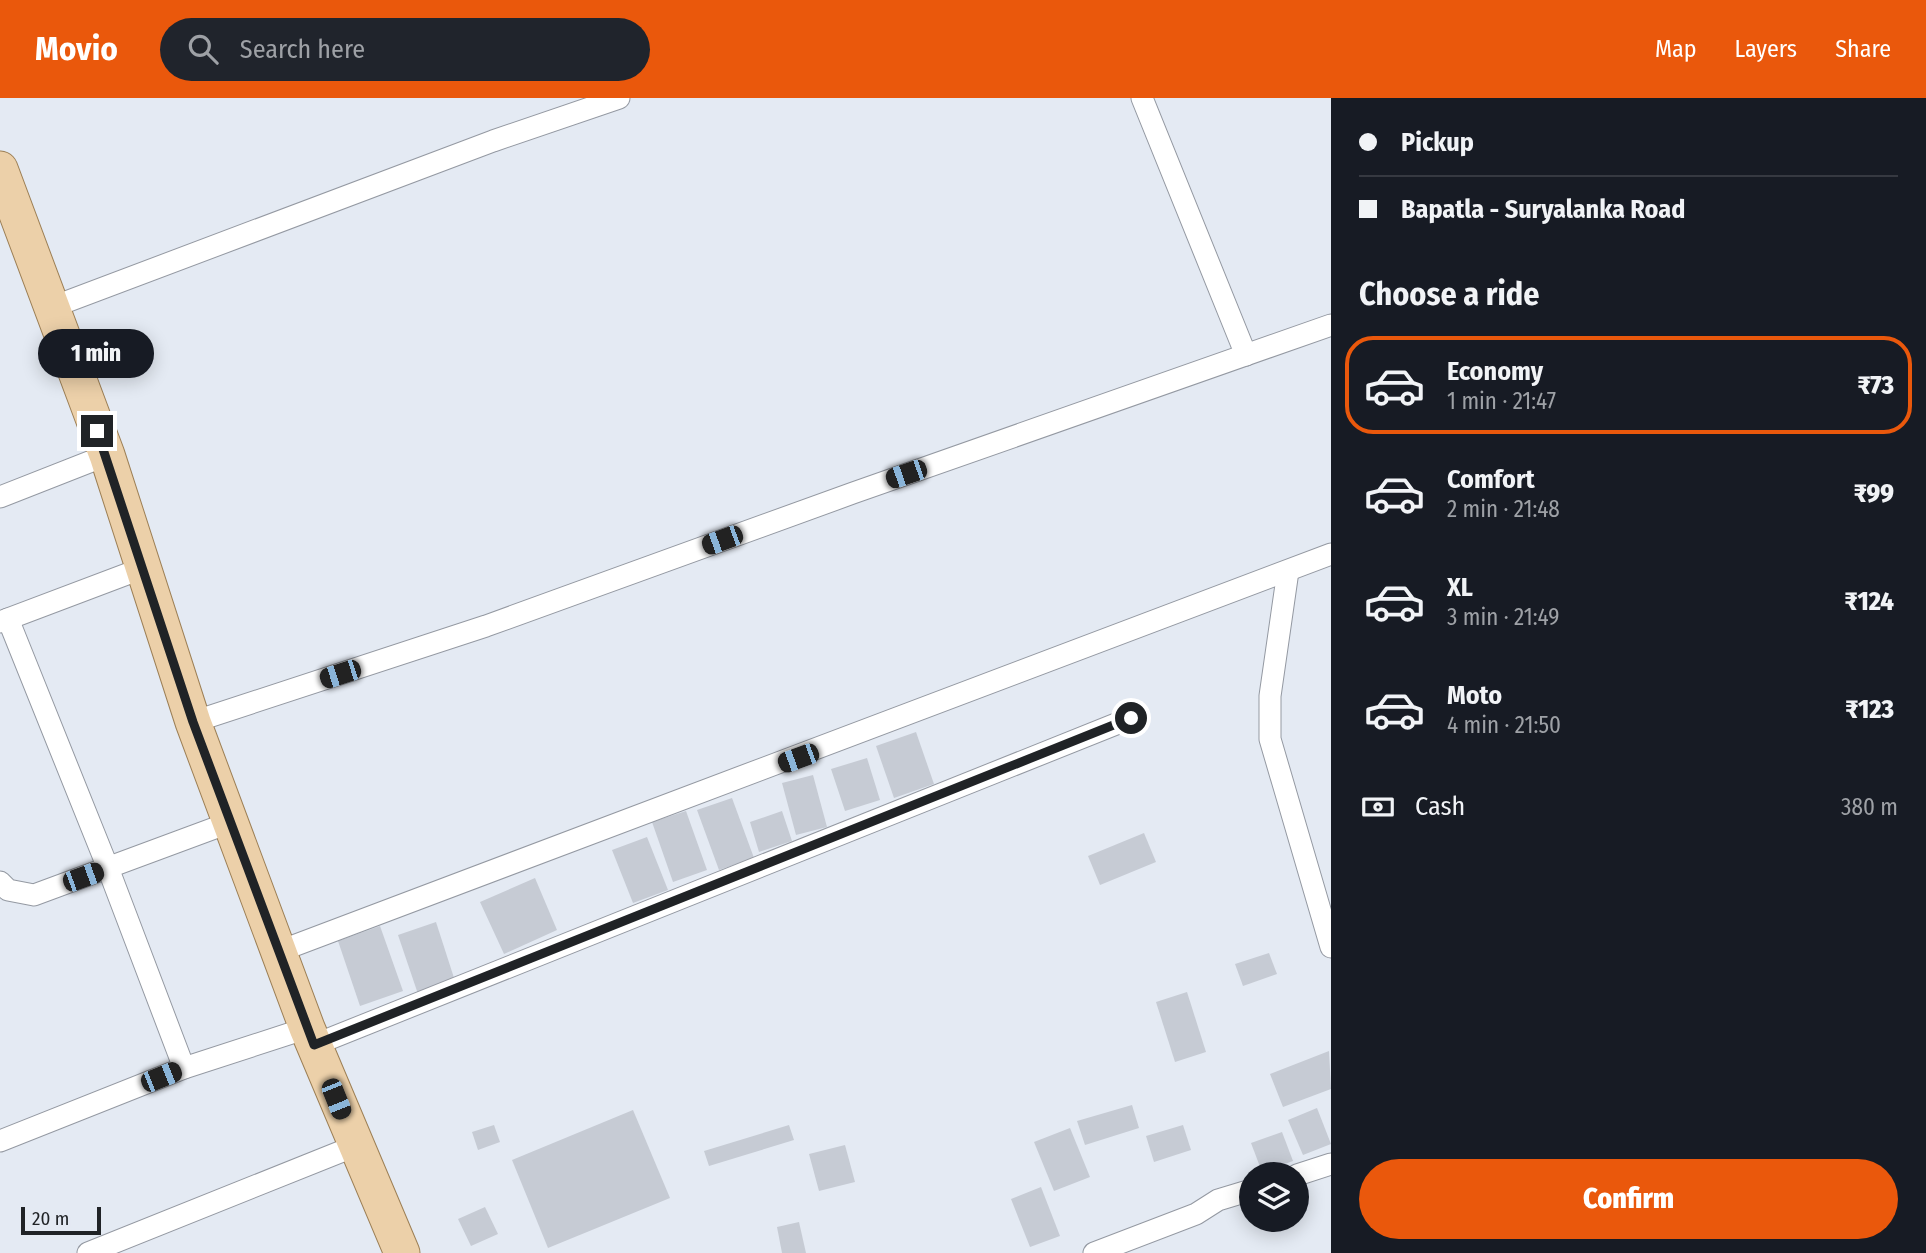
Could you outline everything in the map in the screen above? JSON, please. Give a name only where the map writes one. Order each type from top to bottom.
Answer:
[{"type":"main road","points":[[0,169],[107,455],[193,722],[311,1036],[402,1253]]},
{"type":"street","points":[[50,308],[493,141],[620,98]]},
{"type":"street","points":[[1142,98],[1246,355]]},
{"type":"street","points":[[193,722],[486,626],[1331,326]]},
{"type":"street","points":[[0,496],[107,455]]},
{"type":"street","points":[[280,951],[1331,554]]},
{"type":"street","points":[[143,568],[4,621],[108,868],[184,1068]]},
{"type":"street","points":[[1288,570],[1269,696],[1269,739],[1331,947]]},
{"type":"street","points":[[0,1141],[184,1068],[311,1036],[1131,718]]},
{"type":"street","points":[[0,882],[8,890],[34,895],[231,822]]},
{"type":"street","points":[[88,1253],[355,1146]]},
{"type":"street","points":[[1309,1171],[1331,1164]]},
{"type":"street","points":[[1094,1253],[1196,1214],[1218,1200],[1239,1193]]},
{"type":"building","points":[[916,732],[934,784],[894,798],[876,746]]},
{"type":"building","points":[[867,758],[880,800],[845,811],[831,769]]},
{"type":"building","points":[[813,775],[827,827],[796,835],[782,783]]},
{"type":"building","points":[[732,798],[754,858],[719,870],[697,810]]},
{"type":"building","points":[[686,811],[707,870],[673,882],[652,822]]},
{"type":"building","points":[[782,811],[792,841],[759,852],[750,822]]},
{"type":"building","points":[[1144,833],[1156,862],[1100,885],[1088,856]]},
{"type":"building","points":[[647,837],[668,890],[633,903],[612,850]]},
{"type":"building","points":[[535,878],[557,930],[504,954],[480,902]]},
{"type":"building","points":[[436,922],[455,981],[418,994],[398,935]]},
{"type":"building","points":[[380,926],[403,991],[360,1006],[338,941]]},
{"type":"building","points":[[1269,953],[1277,974],[1243,986],[1235,964]]},
{"type":"building","points":[[1187,992],[1206,1052],[1175,1062],[1156,1002]]},
{"type":"building","points":[[1329,1051],[1331,1089],[1283,1107],[1270,1074]]},
{"type":"building","points":[[1132,1105],[1139,1128],[1085,1145],[1077,1121]]},
{"type":"building","points":[[1317,1108],[1331,1144],[1303,1155],[1288,1120]]},
{"type":"building","points":[[633,1110],[670,1198],[548,1248],[512,1160]]},
{"type":"building","points":[[494,1125],[500,1142],[478,1150],[472,1132]]},
{"type":"building","points":[[789,1125],[794,1140],[709,1166],[704,1151]]},
{"type":"building","points":[[1183,1125],[1191,1150],[1154,1162],[1146,1136]]},
{"type":"building","points":[[1070,1128],[1090,1177],[1054,1191],[1034,1142]]},
{"type":"building","points":[[1282,1132],[1293,1161],[1258,1162],[1251,1143]]},
{"type":"building","points":[[845,1145],[855,1182],[819,1191],[809,1154]]},
{"type":"building","points":[[1041,1187],[1060,1236],[1030,1247],[1011,1199]]},
{"type":"building","points":[[485,1207],[498,1234],[471,1246],[458,1219]]},
{"type":"building","points":[[799,1222],[806,1253],[782,1253],[777,1227]]},
{"type":"route","points":[[97,431],[193,722],[314,1045],[1131,718]]}]
